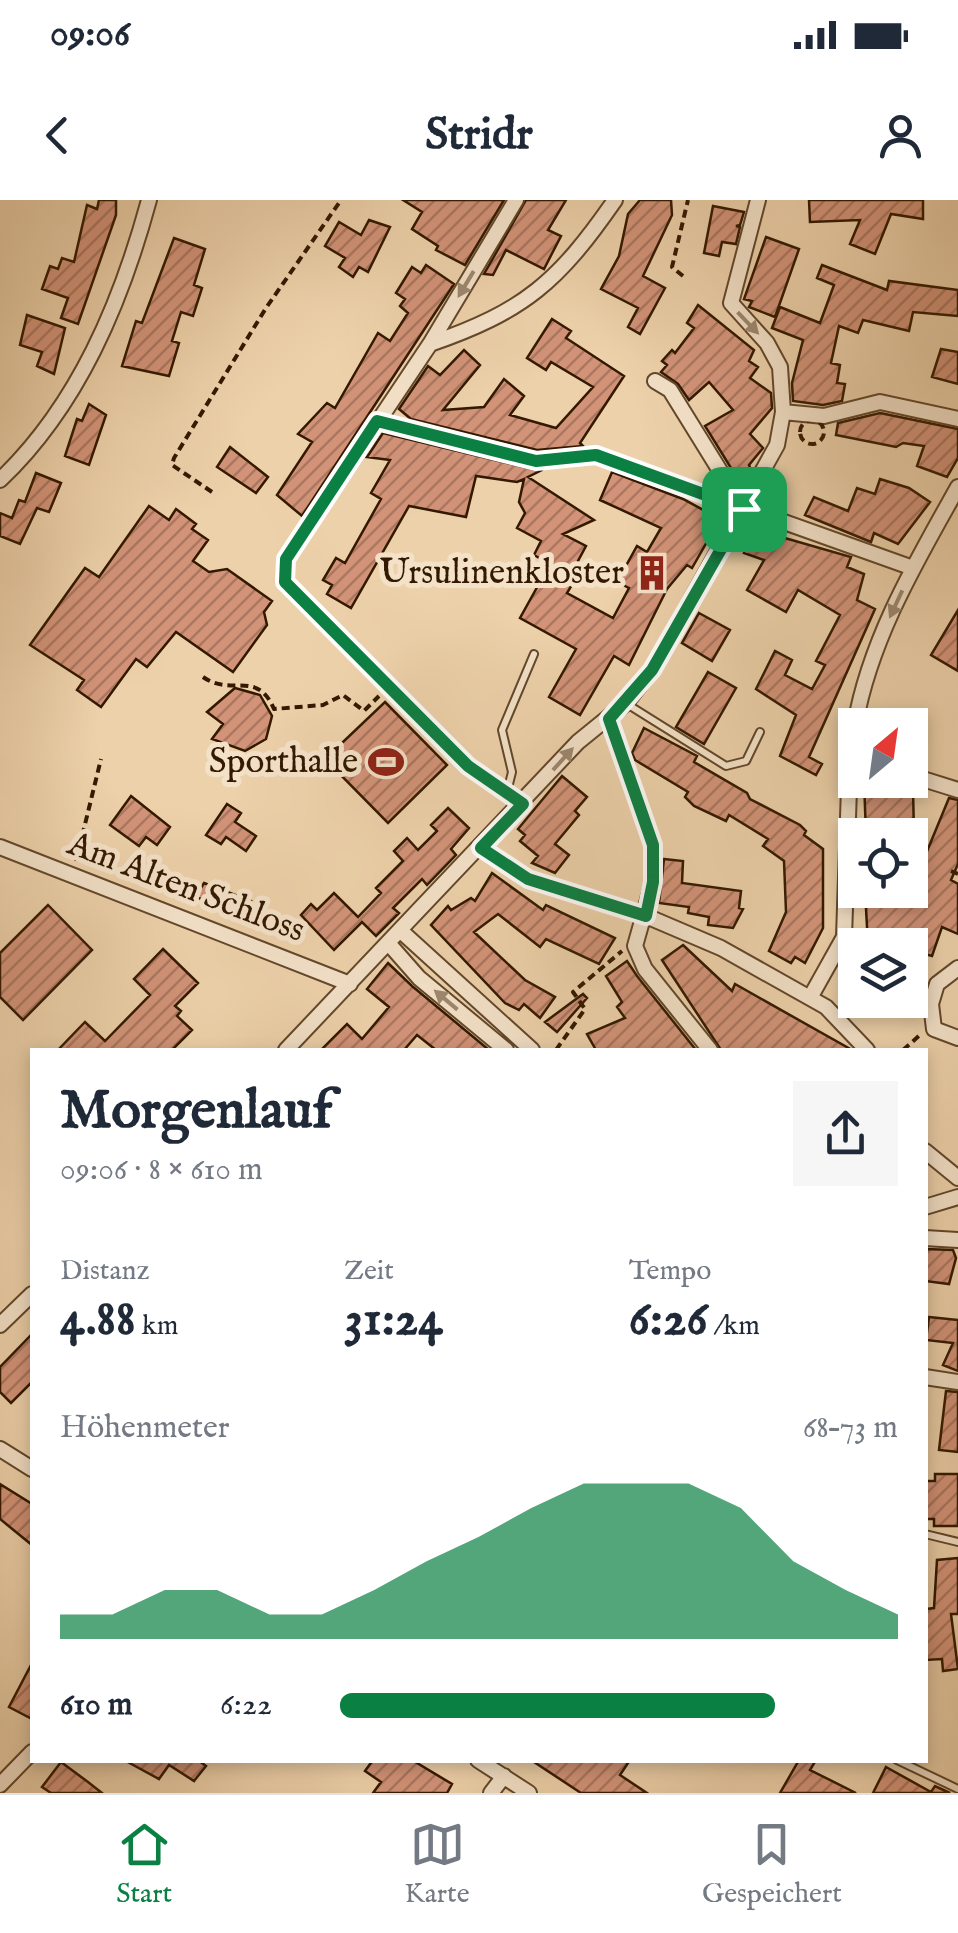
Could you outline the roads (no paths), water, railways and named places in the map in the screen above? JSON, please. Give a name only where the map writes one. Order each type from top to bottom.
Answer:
[{"type":"street","points":[[0,480],[39,441],[70,396],[104,327],[149,200]]},
{"type":"street","points":[[516,200],[430,344],[286,559],[285,582],[468,766],[523,804]]},
{"type":"street","points":[[430,344],[480,326],[553,281],[615,200]]},
{"type":"street","points":[[288,1048],[390,945],[578,742],[626,703],[652,670],[744,509],[777,444],[783,412],[776,356],[732,304],[758,200]]},
{"type":"street","points":[[655,381],[670,390],[744,509]]},
{"type":"street","points":[[783,412],[824,416],[880,402],[958,420]]},
{"type":"street","points":[[377,421],[536,461],[596,455],[913,568]]},
{"type":"street","points":[[858,708],[862,687],[913,568],[958,486]]},
{"type":"street","points":[[609,719],[653,845],[653,882],[634,946],[645,969],[708,1048]]},
{"type":"street","points":[[928,781],[958,790]]},
{"type":"street","points":[[811,996],[835,960],[844,937],[850,798]]},
{"type":"street","name":"Am Alten Schloss","points":[[0,848],[350,984]]},
{"type":"street","points":[[481,848],[528,879],[646,916],[702,939],[811,996],[837,1014],[866,1048]]},
{"type":"street","points":[[402,932],[530,1048]]},
{"type":"street","points":[[390,945],[419,978],[504,1048]]},
{"type":"street","points":[[958,968],[937,984],[930,1012],[934,1029],[958,1038]]},
{"type":"street","points":[[928,1153],[958,1178]]},
{"type":"street","points":[[928,1206],[958,1197]]},
{"type":"street","points":[[928,1238],[958,1240]]},
{"type":"street","points":[[0,1326],[30,1296]]},
{"type":"street","points":[[928,1378],[958,1382]]},
{"type":"street","points":[[0,1449],[30,1468]]},
{"type":"street","points":[[0,1785],[30,1754]]},
{"type":"street","points":[[483,1763],[529,1793]]},
{"type":"street","points":[[492,1793],[504,1776]]},
{"type":"lane","points":[[507,793],[512,772],[502,730],[534,654]]},
{"type":"lane","points":[[626,703],[726,766],[746,761],[760,732]]},
{"type":"lane","points":[[928,1535],[958,1542]]},
{"type":"lane","points":[[904,1763],[958,1790]]},
{"type":"place","name":"Ursulinenkloster","points":[[652,573]]},
{"type":"place","name":"Sporthalle","points":[[386,762]]}]
